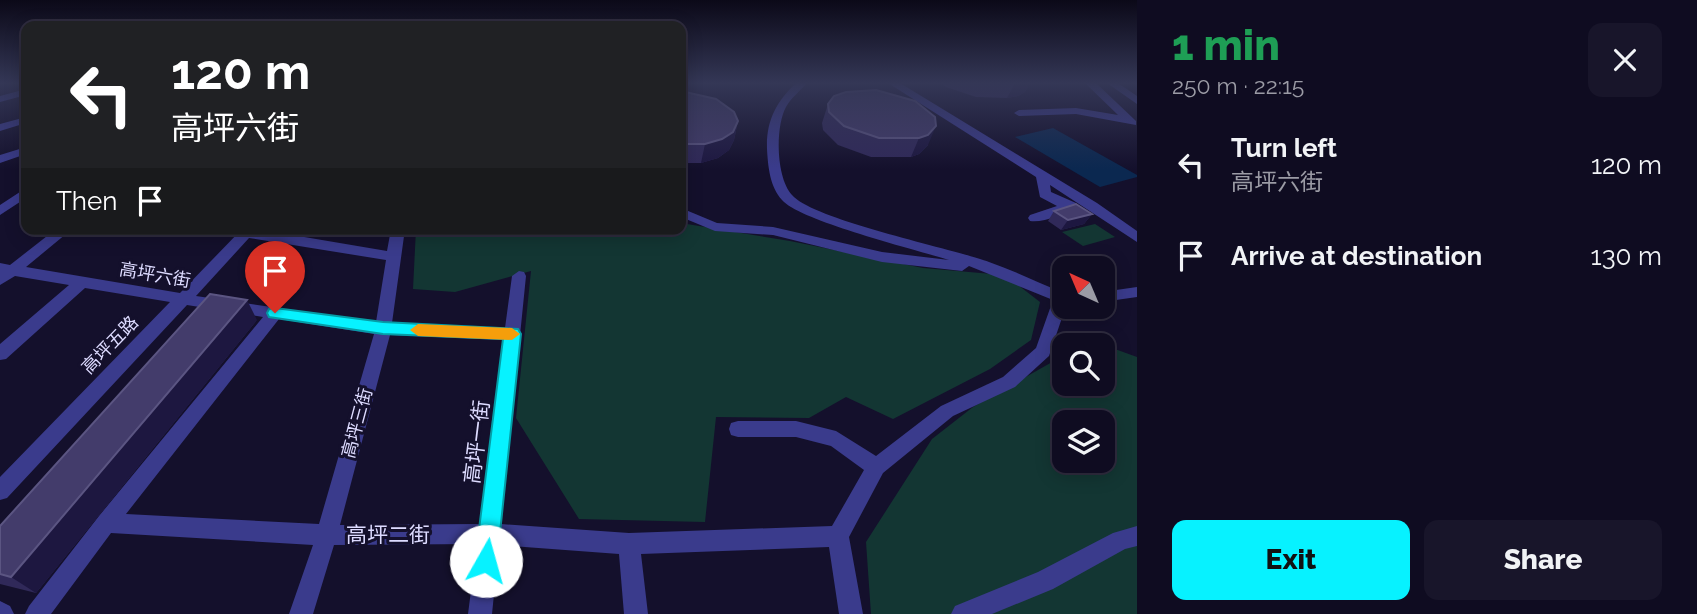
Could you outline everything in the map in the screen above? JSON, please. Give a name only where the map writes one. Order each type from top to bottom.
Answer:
[{"type":"street","points":[[778,112],[775,119],[774,176],[785,196],[797,206],[820,216],[992,269],[1052,294]]},
{"type":"street","points":[[938,112],[1042,177],[1045,194],[1075,204],[1137,238]]},
{"type":"street","points":[[1020,113],[1038,112]]},
{"type":"street","points":[[1098,112],[1134,125]]},
{"type":"street","points":[[1120,112],[1134,125]]},
{"type":"street","points":[[0,128],[21,122]]},
{"type":"street","points":[[0,159],[21,152]]},
{"type":"street","points":[[0,211],[21,196]]},
{"type":"street","points":[[1035,218],[1075,204]]},
{"type":"street","points":[[1075,204],[1111,231]]},
{"type":"street","points":[[686,214],[715,227],[773,231],[882,257],[992,269]]},
{"type":"street","points":[[4,273],[57,235]]},
{"type":"street","name":"高坪五路","points":[[0,491],[244,235]]},
{"type":"street","points":[[270,235],[394,257]]},
{"type":"street","name":"高坪三街","points":[[301,614],[327,535],[383,328],[397,235]]},
{"type":"street","name":"高坪六街","points":[[4,273],[83,281],[182,299],[383,328],[512,334]]},
{"type":"street","name":"高坪一街","points":[[480,614],[519,276]]},
{"type":"street","points":[[0,354],[83,281]]},
{"type":"street","points":[[1115,295],[1137,292]]},
{"type":"street","points":[[37,614],[106,523],[275,313]]},
{"type":"street","points":[[851,614],[838,536],[876,467],[947,411],[1009,382],[1043,351],[1055,319]]},
{"type":"street","points":[[738,429],[796,429],[836,439],[876,467]]},
{"type":"street","name":"高坪二街","points":[[106,523],[327,535],[489,534],[629,544],[838,536]]},
{"type":"street","points":[[963,614],[1045,581],[1121,540],[1137,537]]},
{"type":"street","points":[[629,544],[636,614]]},
{"type":"green space","points":[[686,224],[790,241],[923,268],[992,274],[1018,285],[1040,302],[1031,340],[990,369],[893,419],[846,397],[809,418],[716,417],[705,522],[579,519],[516,418],[531,271],[455,292],[413,289],[416,235],[686,235]]},
{"type":"green space","points":[[1095,224],[1115,237],[1083,246],[1062,232]]},
{"type":"green space","points":[[1115,349],[1137,357],[1137,614],[871,614],[866,542],[932,439],[973,407],[1052,362],[1052,396],[1115,396]]},
{"type":"water","points":[[1053,128],[1137,177],[1100,187],[1015,137]]},
{"type":"building","points":[[686,112],[734,112],[738,121],[733,132],[722,139],[705,144],[686,144]]},
{"type":"building","points":[[829,112],[928,112],[935,117],[936,126],[928,135],[919,138],[879,138],[844,126]]},
{"type":"building","points":[[1076,204],[1092,214],[1068,220],[1054,211]]},
{"type":"building","points":[[210,294],[247,300],[11,577],[0,574],[0,526]]},
{"type":"slow traffic","points":[[418,330],[512,334]]},
{"type":"route","points":[[275,313],[383,328],[512,334],[486,561]]}]
